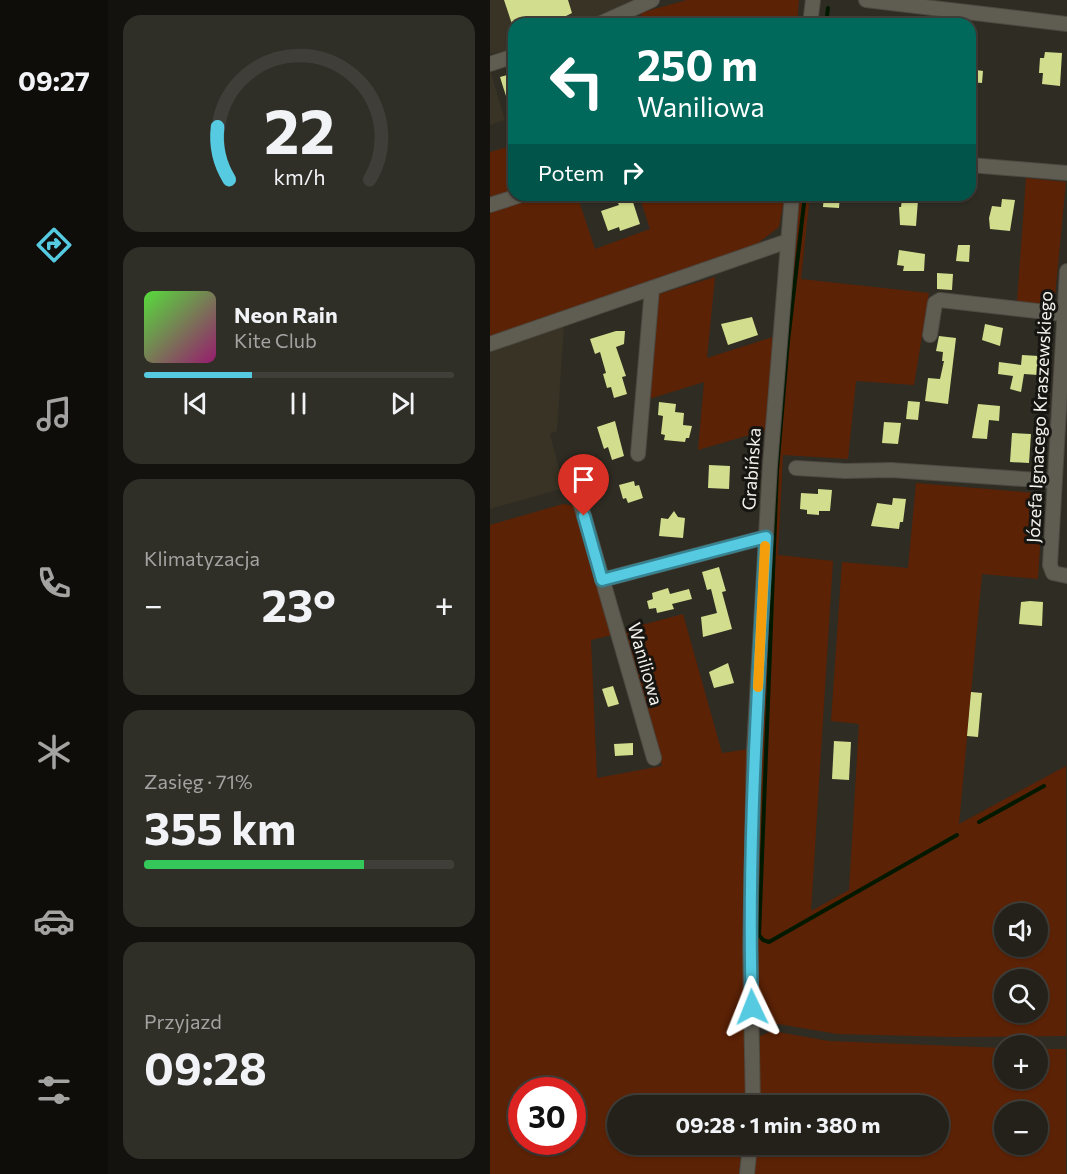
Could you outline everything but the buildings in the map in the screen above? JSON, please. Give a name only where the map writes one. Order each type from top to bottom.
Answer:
[{"type":"street","points":[[608,18],[652,0]]},
{"type":"street","points":[[811,18],[813,0]]},
{"type":"street","points":[[866,0],[1066,24]]},
{"type":"street","points":[[490,64],[508,58]]},
{"type":"street","points":[[976,166],[1066,173]]},
{"type":"street","points":[[490,205],[508,199]]},
{"type":"street","name":"Grabińska","points":[[752,1095],[750,948],[754,749],[766,537],[791,201]]},
{"type":"street","points":[[490,344],[788,241]]},
{"type":"street","name":"Józefa Ignacego Kraszewskiego","points":[[1066,271],[1050,565],[1053,573],[1066,576]]},
{"type":"street","points":[[638,454],[652,288]]},
{"type":"street","points":[[930,335],[935,303],[940,300],[1063,314]]},
{"type":"street","points":[[796,468],[845,471],[891,470],[1053,482]]},
{"type":"street","name":"Waniliowa","points":[[577,495],[654,758]]},
{"type":"street","points":[[602,580],[766,537]]},
{"type":"street","points":[[747,1174],[749,1155]]},
{"type":"shaded area","points":[[490,0],[632,0],[594,18],[508,18],[508,50],[490,54]]},
{"type":"shaded area","points":[[687,0],[799,0],[798,18],[642,18],[640,13]]},
{"type":"shaded area","points":[[490,70],[505,120],[490,125]]},
{"type":"shaded area","points":[[508,147],[508,194],[490,200],[490,152]]},
{"type":"shaded area","points":[[1026,178],[1066,182],[1054,306],[1017,302]]},
{"type":"shaded area","points":[[524,201],[579,201],[595,249],[650,229],[641,201],[784,201],[779,227],[749,250],[490,336],[490,211]]},
{"type":"shaded area","points":[[797,201],[809,201],[801,279],[929,293],[914,385],[856,381],[848,459],[783,455],[778,555],[833,561],[811,911],[849,890],[859,724],[831,721],[842,562],[908,568],[916,483],[1036,493],[1043,499],[1038,579],[982,574],[959,824],[1066,766],[1066,1036],[954,1037],[837,1034],[760,1021],[756,918],[756,814],[765,608]]},
{"type":"shaded area","points":[[715,277],[707,358],[776,336],[767,430],[698,450],[704,382],[649,399],[659,294]]},
{"type":"shaded area","points":[[564,326],[557,431],[550,434],[564,488],[490,509],[490,351]]},
{"type":"shaded area","points":[[563,504],[576,506],[612,635],[591,640],[597,778],[662,766],[623,630],[683,614],[722,753],[749,749],[746,1095],[607,1095],[607,1155],[741,1155],[739,1174],[490,1174],[490,525]]},
{"type":"shaded area","points":[[772,1031],[829,1041],[994,1048],[994,1089],[1048,1089],[1048,1049],[1066,1049],[1066,1174],[752,1174],[754,1155],[949,1155],[949,1095],[758,1095],[760,1036]]},
{"type":"waterway","points":[[827,18],[828,8]]},
{"type":"waterway","points":[[804,201],[788,341],[777,470],[759,935],[763,940],[769,942],[957,835]]},
{"type":"waterway","points":[[979,822],[1044,786]]},
{"type":"slow traffic","points":[[758,687],[765,546]]},
{"type":"route","points":[[584,516],[602,580],[766,537],[754,749],[750,948],[752,1007]]}]
